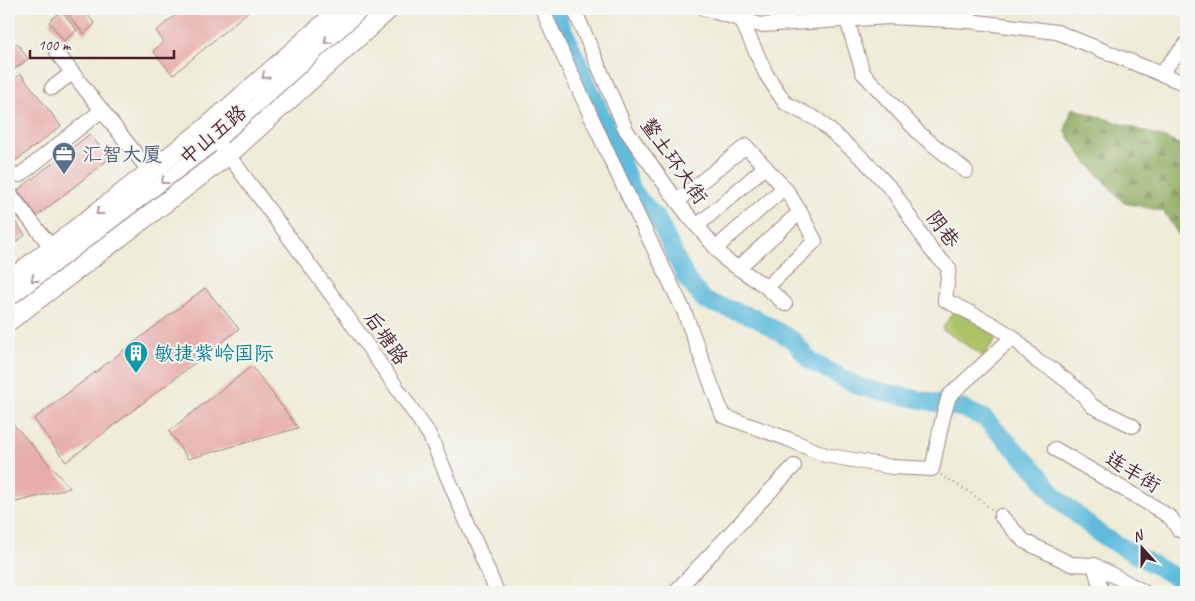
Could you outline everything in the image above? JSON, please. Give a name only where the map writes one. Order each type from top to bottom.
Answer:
[{"type":"main road","name":"中山五路","points":[[9,281],[150,172],[219,144],[341,9]]},
{"type":"main road","name":"中山五路","points":[[9,321],[219,144],[389,9]]},
{"type":"street","points":[[9,298],[219,144],[363,9]]},
{"type":"street","points":[[9,312],[219,144],[379,9]]},
{"type":"street","points":[[542,9],[610,158],[684,311],[723,416],[825,454],[892,467],[932,469],[949,396],[1013,337]]},
{"type":"street","name":"鳌土环大街","points":[[574,9],[626,130],[677,201],[726,260],[767,287],[785,304]]},
{"type":"street","points":[[705,9],[761,25],[846,14],[889,17],[981,16],[1057,32],[1186,84]]},
{"type":"street","points":[[846,14],[863,73],[920,134],[966,171]]},
{"type":"street","name":"阴巷","points":[[742,19],[766,74],[785,103],[818,120],[863,158],[893,191],[931,250],[949,268],[945,300],[1013,337],[1038,362],[1053,370],[1072,385],[1092,406],[1133,426]]},
{"type":"street","points":[[1160,74],[1186,44]]},
{"type":"street","points":[[57,53],[150,172]]},
{"type":"street","points":[[52,88],[72,72]]},
{"type":"street","points":[[20,174],[102,110]]},
{"type":"street","name":"后塘路","points":[[219,144],[339,305],[429,434],[497,592]]},
{"type":"street","points":[[677,201],[746,146],[784,188],[800,212],[815,241],[767,287]]},
{"type":"street","points":[[697,226],[764,166]]},
{"type":"street","points":[[716,248],[784,188]]},
{"type":"street","points":[[9,193],[52,248]]},
{"type":"street","points":[[738,268],[800,212]]},
{"type":"street","name":"连丰街","points":[[1056,449],[1156,508],[1171,518],[1178,529],[1186,534]]},
{"type":"street","points":[[676,592],[794,466]]},
{"type":"street","points":[[1001,516],[1024,541],[1071,564],[1094,565],[1144,592]]},
{"type":"street","points":[[1094,565],[1102,592]]},
{"type":"path","points":[[932,469],[1001,516]]},
{"type":"green space","points":[[1072,108],[1165,138],[1186,147],[1186,246],[1163,211],[1124,203],[1083,158],[1065,131]]},
{"type":"green space","points":[[955,309],[997,337],[983,356],[942,329]]},
{"type":"building","points":[[63,9],[83,9],[95,24],[84,34]]},
{"type":"building","points":[[183,9],[251,9],[173,75],[153,51],[164,42],[156,31]]},
{"type":"building","points":[[61,11],[77,30],[64,41],[49,22]]},
{"type":"building","points":[[17,43],[28,59],[12,71],[9,67],[9,50]]},
{"type":"building","points":[[21,74],[61,126],[9,166],[9,84]]},
{"type":"building","name":"汇智大厦","points":[[90,134],[109,159],[37,216],[18,190]]},
{"type":"building","points":[[9,213],[25,235],[9,247]]},
{"type":"building","name":"敏捷紫岭国际","points":[[205,288],[239,329],[66,462],[34,419]]},
{"type":"building","points":[[252,366],[298,428],[188,459],[169,431]]},
{"type":"building","points":[[9,419],[70,488],[9,504]]},
{"type":"waterway","points":[[554,9],[619,154],[631,187],[657,218],[687,280],[705,301],[754,317],[794,341],[810,361],[860,387],[964,409],[984,418],[1038,473],[1057,498],[1101,535],[1186,583]]},
{"type":"place","name":"汇智大厦","points":[[64,175]]},
{"type":"place","name":"敏捷紫岭国际","points":[[136,374]]}]
